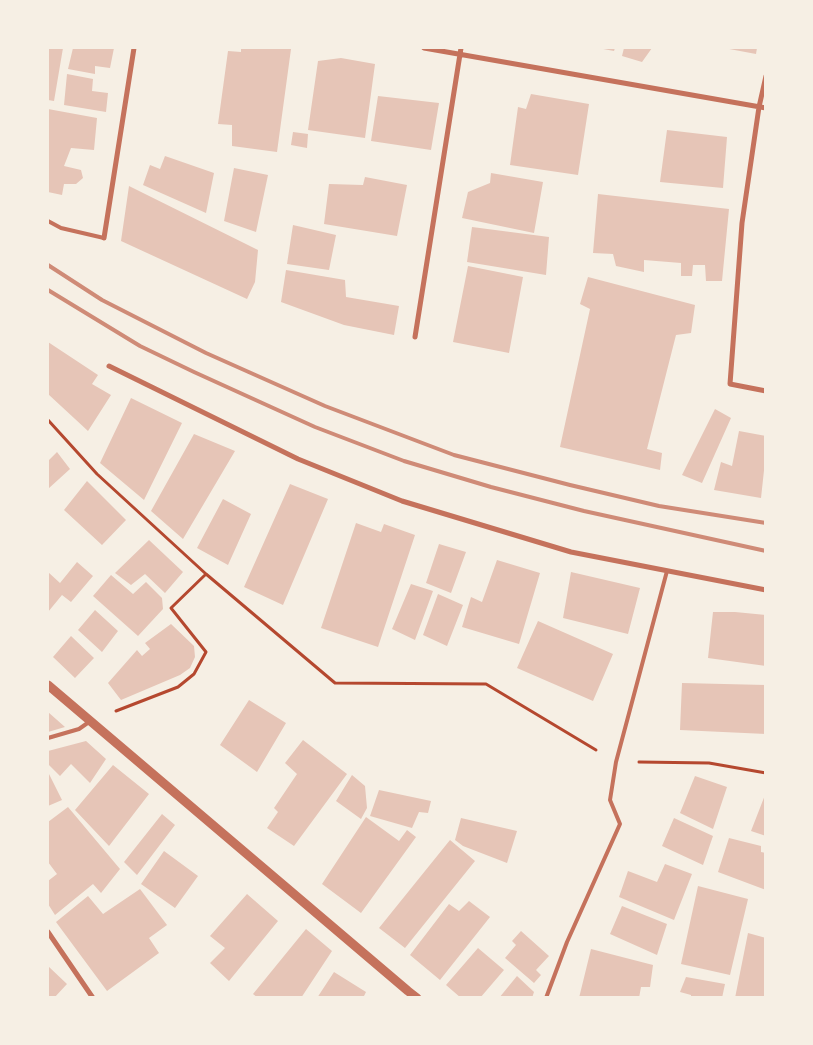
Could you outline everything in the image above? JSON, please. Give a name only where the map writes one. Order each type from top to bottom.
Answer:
[{"type":"street","points":[[104,238],[134,48]]},
{"type":"street","points":[[424,48],[766,108]]},
{"type":"street","points":[[415,337],[461,48]]},
{"type":"street","points":[[766,76],[759,106],[742,224],[730,384],[766,391]]},
{"type":"street","points":[[109,366],[298,459],[402,501],[571,552],[766,590]]},
{"type":"street","points":[[48,684],[417,998]]},
{"type":"street","points":[[48,932],[93,998]]},
{"type":"lane","points":[[48,221],[61,228],[104,238]]},
{"type":"lane","points":[[546,998],[567,942],[620,824],[610,800],[616,762],[667,571]]},
{"type":"lane","points":[[48,738],[79,729],[90,721]]},
{"type":"path","points":[[48,420],[97,474],[206,574],[335,683],[486,684],[616,762],[709,763],[766,773]]},
{"type":"path","points":[[90,721],[178,687],[194,674],[206,652],[171,608],[206,574]]},
{"type":"building","points":[[48,48],[63,48],[54,101],[48,100]]},
{"type":"building","points":[[73,48],[114,48],[110,68],[95,66],[95,74],[68,69]]},
{"type":"building","points":[[241,48],[291,49],[277,152],[232,146],[232,125],[218,124],[228,51],[241,52]]},
{"type":"building","points":[[598,48],[615,48],[614,51]]},
{"type":"building","points":[[624,48],[652,48],[642,62],[622,56]]},
{"type":"building","points":[[724,48],[757,48],[756,54]]},
{"type":"building","points":[[341,58],[375,64],[365,138],[308,130],[318,61]]},
{"type":"building","points":[[67,74],[93,79],[92,91],[108,93],[106,112],[64,105]]},
{"type":"building","points":[[531,94],[589,104],[578,175],[510,165],[518,107],[526,109]]},
{"type":"building","points":[[378,96],[439,103],[431,150],[371,141]]},
{"type":"building","points":[[48,109],[97,118],[94,150],[71,148],[64,166],[81,170],[83,178],[76,184],[64,184],[62,195],[48,192]]},
{"type":"building","points":[[667,130],[727,137],[723,188],[660,182]]},
{"type":"building","points":[[293,132],[308,134],[307,148],[291,145]]},
{"type":"building","points":[[165,156],[214,173],[206,213],[143,185],[150,165],[160,169]]},
{"type":"building","points":[[234,168],[268,175],[256,232],[224,221]]},
{"type":"building","points":[[491,173],[543,182],[534,233],[462,218],[468,192],[490,183]]},
{"type":"building","points":[[365,177],[407,185],[397,236],[324,224],[329,184],[363,185]]},
{"type":"building","points":[[129,186],[258,250],[255,282],[247,299],[121,241]]},
{"type":"building","points":[[598,194],[729,209],[722,281],[706,281],[705,265],[693,265],[692,276],[681,276],[681,263],[644,260],[644,272],[616,266],[613,254],[593,253]]},
{"type":"building","points":[[293,225],[336,235],[329,270],[287,264]]},
{"type":"building","points":[[472,227],[549,237],[546,275],[467,262]]},
{"type":"building","points":[[468,266],[523,277],[509,353],[453,342]]},
{"type":"building","points":[[286,270],[345,280],[346,297],[399,306],[394,335],[344,325],[281,302]]},
{"type":"building","points":[[588,277],[695,305],[691,333],[676,335],[647,449],[662,453],[660,470],[560,447],[590,309],[580,304]]},
{"type":"building","points":[[48,342],[98,375],[92,384],[111,395],[88,431],[48,394]]},
{"type":"building","points":[[131,398],[182,423],[144,500],[100,463]]},
{"type":"building","points":[[715,409],[731,418],[702,483],[682,475]]},
{"type":"building","points":[[739,431],[766,436],[761,498],[714,490],[721,462],[732,466]]},
{"type":"building","points":[[194,434],[235,451],[183,539],[151,511]]},
{"type":"building","points":[[57,452],[70,469],[48,489],[48,461]]},
{"type":"building","points":[[87,481],[126,520],[102,545],[64,510]]},
{"type":"building","points":[[290,484],[328,499],[283,605],[244,587]]},
{"type":"building","points":[[223,499],[251,514],[228,565],[197,548]]},
{"type":"building","points":[[356,523],[381,532],[384,524],[415,535],[378,647],[321,628]]},
{"type":"building","points":[[149,540],[183,572],[165,593],[145,574],[131,585],[115,573]]},
{"type":"building","points":[[439,544],[466,552],[451,593],[426,583]]},
{"type":"building","points":[[497,560],[540,573],[519,644],[462,627],[471,597],[482,602]]},
{"type":"building","points":[[77,562],[93,576],[71,602],[62,595],[48,612],[48,572],[60,583]]},
{"type":"building","points":[[571,572],[640,588],[628,634],[563,618]]},
{"type":"building","points":[[111,575],[133,594],[146,582],[162,598],[163,609],[138,636],[93,596]]},
{"type":"building","points":[[411,584],[433,591],[415,640],[392,629]]},
{"type":"building","points":[[438,594],[463,605],[447,646],[423,635]]},
{"type":"building","points":[[95,610],[118,631],[102,652],[78,630]]},
{"type":"building","points":[[713,612],[766,615],[766,666],[708,658]]},
{"type":"building","points":[[538,621],[613,654],[593,701],[517,668]]},
{"type":"building","points":[[171,624],[194,646],[195,657],[190,668],[180,675],[121,700],[108,683],[137,650],[142,656],[150,649],[145,643]]},
{"type":"building","points":[[71,636],[94,658],[75,678],[53,657]]},
{"type":"building","points":[[682,683],[766,685],[766,734],[680,730]]},
{"type":"building","points":[[249,700],[286,723],[257,772],[220,745]]},
{"type":"building","points":[[48,712],[65,727],[48,732]]},
{"type":"building","points":[[303,740],[347,774],[294,846],[267,828],[278,812],[274,808],[297,774],[285,763]]},
{"type":"building","points":[[86,741],[106,759],[90,783],[71,764],[60,776],[48,764],[48,751]]},
{"type":"building","points":[[113,765],[149,794],[109,846],[75,810]]},
{"type":"building","points":[[48,772],[62,800],[48,806]]},
{"type":"building","points":[[352,775],[365,786],[367,808],[361,819],[336,801]]},
{"type":"building","points":[[695,776],[727,787],[713,829],[680,813]]},
{"type":"building","points":[[379,790],[431,801],[428,813],[419,812],[412,828],[370,816]]},
{"type":"building","points":[[766,795],[766,836],[751,831]]},
{"type":"building","points":[[68,807],[120,869],[101,893],[93,884],[55,915],[48,904],[48,881],[57,874],[48,862],[48,822]]},
{"type":"building","points":[[162,814],[175,825],[137,875],[124,862]]},
{"type":"building","points":[[366,817],[399,841],[407,830],[416,837],[361,913],[322,884]]},
{"type":"building","points":[[461,818],[517,831],[507,863],[463,846],[455,840]]},
{"type":"building","points":[[674,818],[713,836],[703,865],[662,846]]},
{"type":"building","points":[[729,838],[761,846],[761,852],[766,853],[766,890],[718,872]]},
{"type":"building","points":[[450,840],[475,861],[405,948],[379,928]]},
{"type":"building","points":[[164,851],[198,876],[175,908],[141,884]]},
{"type":"building","points":[[665,864],[692,874],[674,920],[619,897],[628,871],[657,882]]},
{"type":"building","points":[[698,886],[748,899],[730,975],[681,964]]},
{"type":"building","points":[[140,889],[167,925],[149,938],[159,953],[107,991],[56,922],[88,896],[103,914]]},
{"type":"building","points":[[247,894],[278,921],[229,981],[210,963],[225,948],[210,936]]},
{"type":"building","points":[[469,901],[490,917],[440,980],[410,955],[449,904],[459,911]]},
{"type":"building","points":[[622,906],[667,924],[657,955],[610,934]]},
{"type":"building","points":[[306,929],[332,951],[301,998],[258,998],[253,994]]},
{"type":"building","points":[[521,931],[549,956],[536,970],[541,975],[534,983],[505,958],[516,945],[512,941]]},
{"type":"building","points":[[748,933],[766,938],[766,998],[735,998]]},
{"type":"building","points":[[478,948],[504,970],[480,998],[461,998],[446,985]]},
{"type":"building","points":[[591,949],[653,965],[650,987],[641,987],[639,998],[579,998]]},
{"type":"building","points":[[48,966],[67,984],[54,998],[48,998]]},
{"type":"building","points":[[334,972],[366,992],[363,998],[317,998]]},
{"type":"building","points":[[517,976],[534,992],[532,998],[499,998]]},
{"type":"building","points":[[686,977],[725,984],[722,998],[691,998],[691,995],[680,992]]},
{"type":"railway","points":[[48,265],[102,300],[206,353],[325,406],[454,455],[659,506],[766,523]]},
{"type":"railway","points":[[48,290],[140,346],[194,372],[315,427],[404,461],[491,487],[584,511],[766,551]]}]
